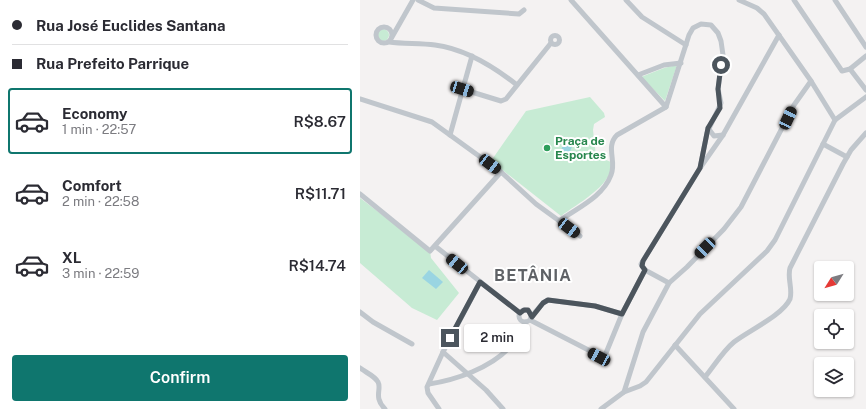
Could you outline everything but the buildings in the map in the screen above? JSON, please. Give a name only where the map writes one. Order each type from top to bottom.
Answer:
[{"type":"street","points":[[413,0],[390,39],[436,45],[472,56],[502,73],[517,85]]},
{"type":"street","points":[[418,0],[434,8],[519,14],[524,10]]},
{"type":"street","points":[[571,0],[666,107]]},
{"type":"street","points":[[626,0],[642,17],[686,45]]},
{"type":"street","points":[[739,0],[757,8],[764,14],[811,81],[835,120]]},
{"type":"street","points":[[794,0],[844,72],[866,56]]},
{"type":"street","points":[[835,0],[866,47]]},
{"type":"street","points":[[559,221],[604,188],[613,166],[610,145],[613,139],[617,135],[666,107],[693,28],[701,24],[711,25],[718,32],[721,41],[722,55],[718,89],[720,108],[708,128],[700,168]]},
{"type":"street","points":[[669,283],[645,270],[642,266],[643,261],[700,168],[723,135],[779,35]]},
{"type":"street","points":[[462,89],[501,101],[506,99],[551,43]]},
{"type":"street","points":[[450,135],[472,56]]},
{"type":"street","points":[[638,75],[664,65],[682,63]]},
{"type":"street","points":[[850,68],[866,90]]},
{"type":"street","points":[[624,392],[643,332],[669,283],[718,235],[741,208],[794,104],[811,81]]},
{"type":"street","points":[[601,409],[624,392],[646,382],[700,314],[763,255],[775,240],[835,120],[866,97]]},
{"type":"street","points":[[360,100],[432,122],[501,172],[536,204],[580,236]]},
{"type":"street","points":[[708,128],[714,136],[723,135]]},
{"type":"street","points":[[705,377],[734,342],[772,317],[790,299],[791,292],[788,275],[790,268],[847,157],[866,132]]},
{"type":"street","points":[[705,143],[715,147]]},
{"type":"street","points":[[823,144],[847,157]]},
{"type":"street","points":[[361,195],[430,251],[501,172]]},
{"type":"street","points":[[435,246],[520,313]]},
{"type":"street","points":[[520,313],[520,319],[529,320],[599,357],[604,356],[622,314],[645,270]]},
{"type":"street","points":[[439,409],[427,390],[443,352],[480,282]]},
{"type":"street","points":[[429,384],[444,382],[467,373],[503,354],[511,347],[529,320],[543,303],[548,300],[595,306],[622,314]]},
{"type":"street","points":[[520,313],[524,310],[528,310],[529,320]]},
{"type":"street","points":[[360,312],[373,322],[412,344]]},
{"type":"street","points":[[675,345],[734,409]]},
{"type":"street","points":[[443,352],[486,390],[503,409]]},
{"type":"street","points":[[360,368],[377,380],[380,384],[378,397],[385,409]]},
{"type":"green space","points":[[381,29],[385,29],[389,35],[385,41],[381,41],[377,37],[377,33]]},
{"type":"green space","points":[[677,65],[665,101],[641,77],[664,68]]},
{"type":"green space","name":"Praça de Esportes","points":[[590,97],[604,113],[605,117],[594,124],[593,130],[596,156],[611,162],[611,170],[607,178],[594,193],[561,216],[491,161],[526,111]]},
{"type":"green space","points":[[360,198],[430,251],[431,258],[459,293],[437,320],[412,308],[360,263]]},
{"type":"water","points":[[565,138],[574,141],[568,157],[560,154]]},
{"type":"water","points":[[429,270],[443,282],[436,289],[422,278]]},
{"type":"place","name":"Praça de Esportes","points":[[547,148]]},
{"type":"district","name":"BETÂNIA","points":[[533,275]]},
{"type":"route","points":[[450,338],[480,282],[520,313],[524,310],[530,311],[532,317],[543,303],[548,300],[595,306],[622,314],[645,270],[642,266],[643,261],[700,168],[708,128],[720,108],[721,103],[718,89],[721,65]]}]
